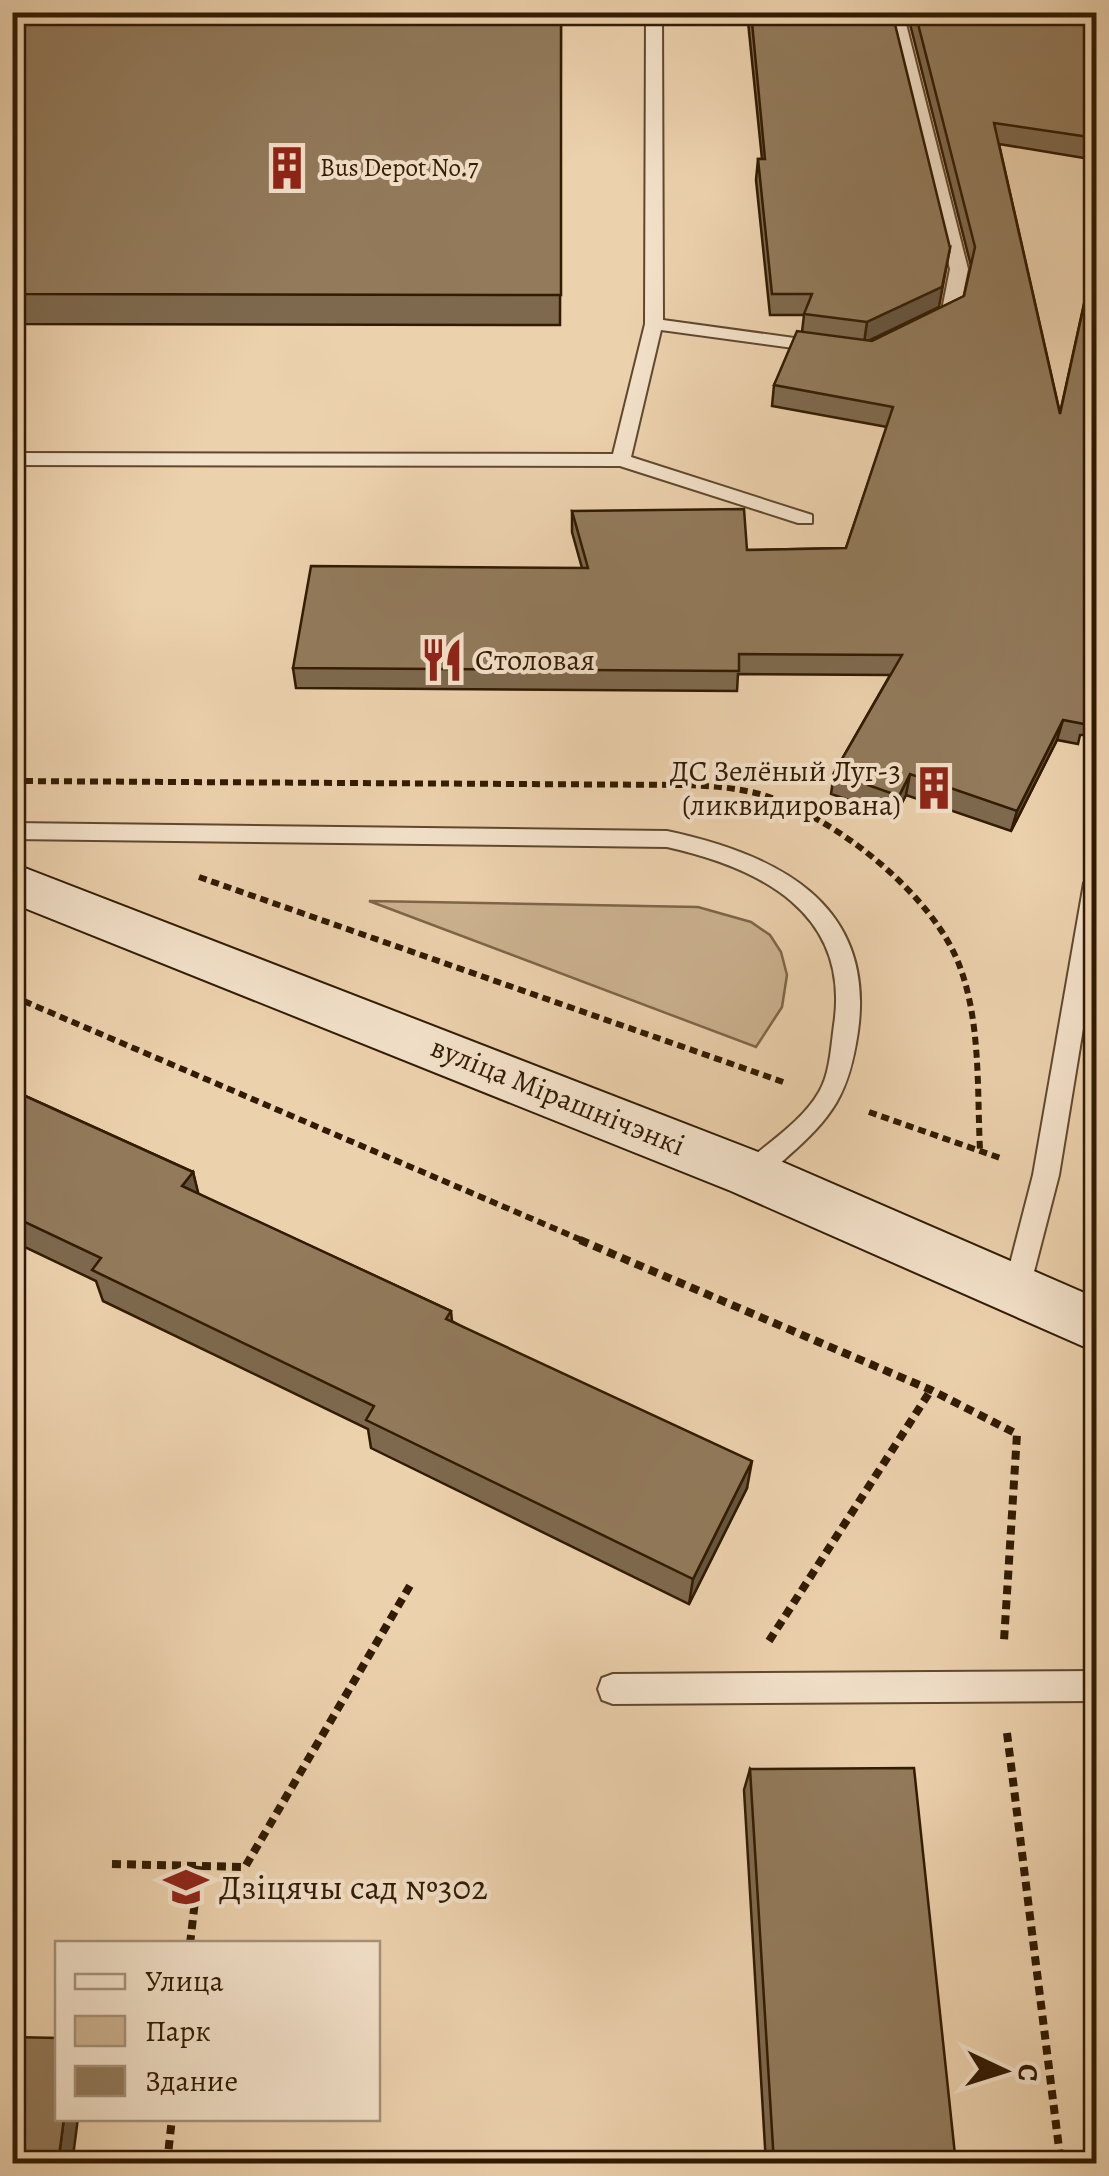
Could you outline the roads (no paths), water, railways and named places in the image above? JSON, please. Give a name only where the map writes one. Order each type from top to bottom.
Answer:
[{"type":"main road","name":"вуліца Мірашнічэнкі","points":[[12,882],[750,1174],[1096,1326]]},
{"type":"lane","points":[[620,460],[654,324],[654,12]]},
{"type":"lane","points":[[895,12],[959,270],[950,313],[917,329]]},
{"type":"lane","points":[[654,324],[848,350]]},
{"type":"lane","points":[[12,458],[620,460],[805,519]]},
{"type":"lane","points":[[12,831],[667,839],[709,846],[777,876],[813,902],[836,936],[848,982],[848,1027],[829,1098],[750,1174]]},
{"type":"lane","points":[[1016,1292],[1046,1175],[1096,883]]},
{"type":"lane","points":[[613,1689],[1096,1686]]},
{"type":"place","name":"Bus Depot No.7","points":[[287,168]]},
{"type":"place","name":"Столовая","points":[[442,660]]},
{"type":"place","name":"ДС Зелёный Луг-3 (ликвидирована)","points":[[934,788]]},
{"type":"place","name":"Дзіцячы сад №302","points":[[186,1887]]}]
